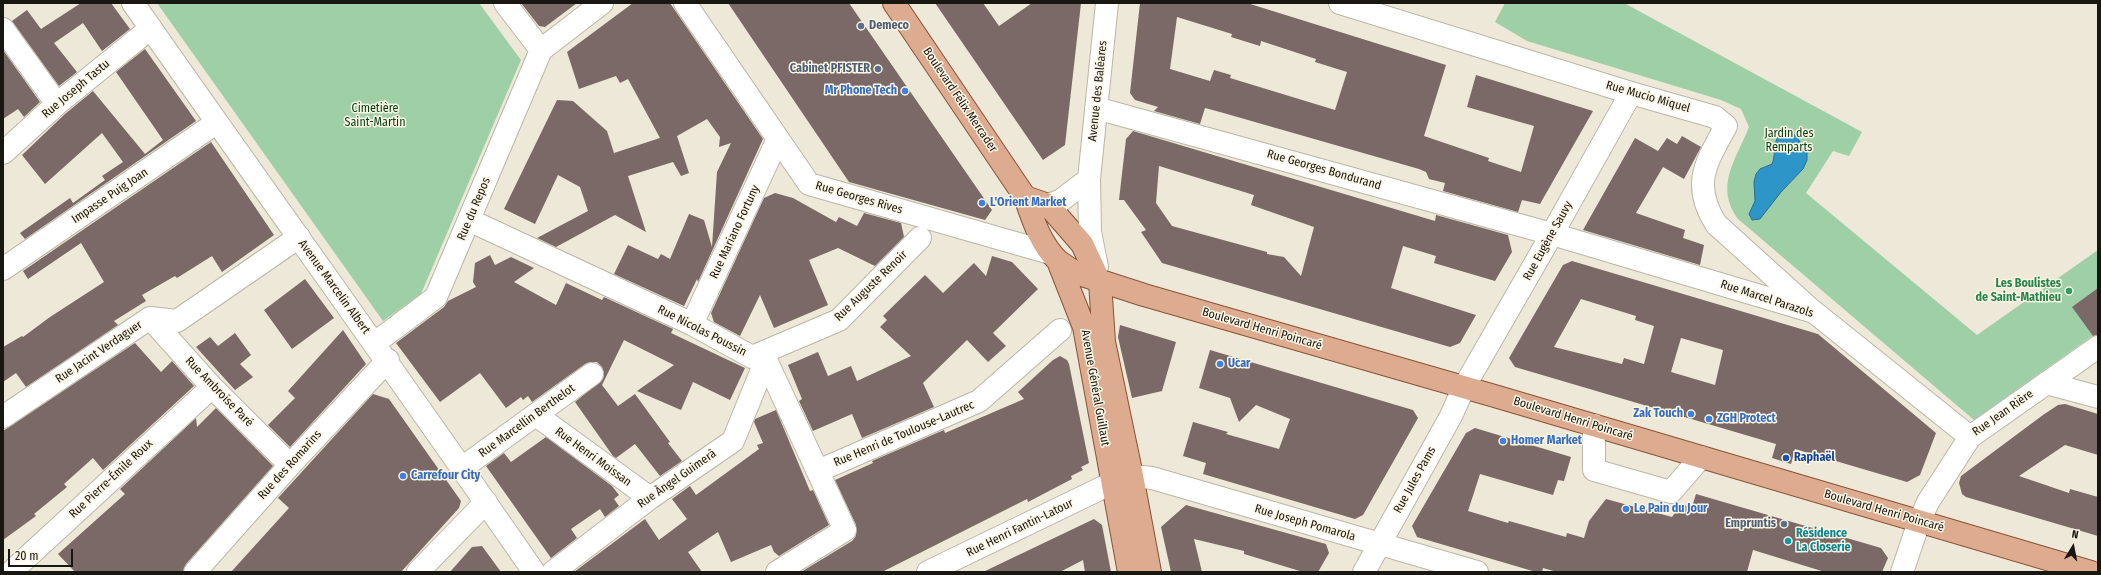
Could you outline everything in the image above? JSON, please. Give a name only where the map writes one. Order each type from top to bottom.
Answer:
[{"type":"main road","name":"Boulevard Félix Mercader","points":[[894,3],[1025,197]]},
{"type":"main road","name":"Avenue Général Guillaut","points":[[1025,197],[1048,205],[1082,244],[1100,282],[1104,342],[1150,572]]},
{"type":"main road","name":"Avenue Général Guillaut","points":[[1025,197],[1035,227],[1054,257],[1084,327],[1129,572]]},
{"type":"main road","name":"Boulevard Henri Poincaré","points":[[1054,257],[1076,273],[1100,282],[1594,425],[2091,572]]},
{"type":"street","name":"Avenue Marcelin Albert","points":[[133,3],[216,123],[388,360],[534,572]]},
{"type":"street","points":[[506,3],[541,50],[602,3]]},
{"type":"street","name":"Rue Georges Rives","points":[[685,3],[809,184],[1054,257]]},
{"type":"street","name":"Avenue des Baléares","points":[[1100,282],[1090,232],[1089,179],[1107,3]]},
{"type":"street","name":"Rue Mucio Miquel","points":[[1340,3],[1631,93],[1714,117],[1726,126],[1707,164],[1702,190],[1707,210],[1716,224],[1814,312]]},
{"type":"street","name":"Rue Joseph Tastu","points":[[5,146],[151,28]]},
{"type":"street","points":[[3,29],[57,104]]},
{"type":"street","name":"Rue du Repos","points":[[375,343],[436,297],[541,50]]},
{"type":"street","name":"Rue Eugène Sauvy","points":[[1464,388],[1631,93]]},
{"type":"street","name":"Rue Georges Bondurand","points":[[1096,108],[1552,234]]},
{"type":"street","name":"Impasse Puig Joan","points":[[3,269],[216,123]]},
{"type":"street","name":"Rue Mariano Fortuny","points":[[692,324],[778,139]]},
{"type":"street","points":[[1048,205],[1060,201],[1089,179]]},
{"type":"street","name":"Rue Nicolas Poussin","points":[[469,220],[692,324],[759,358]]},
{"type":"street","name":"Rue Marcel Parazols","points":[[1552,234],[1814,312],[1970,436]]},
{"type":"street","name":"Rue Jacint Verdaguer","points":[[3,417],[150,318],[177,321],[299,237]]},
{"type":"street","name":"Rue Auguste Renoir","points":[[759,358],[838,320],[920,238]]},
{"type":"street","name":"Rue Ambroise Paré","points":[[150,318],[212,387],[290,465]]},
{"type":"street","name":"Rue Henri de Toulouse-Lautrec","points":[[818,471],[979,401],[1060,330]]},
{"type":"street","name":"Rue Jean Rière","points":[[1902,572],[1919,522],[1933,493],[1970,436],[2098,347]]},
{"type":"street","points":[[759,358],[818,471],[845,530],[777,572]]},
{"type":"street","name":"Rue Àngel Guimerà","points":[[553,572],[650,498],[732,441],[759,358]]},
{"type":"street","name":"Rue des Romarins","points":[[194,572],[290,465],[388,360]]},
{"type":"street","name":"Rue Marcellin Berthelot","points":[[462,468],[536,416],[592,374]]},
{"type":"street","points":[[2046,383],[2098,397]]},
{"type":"street","name":"Rue Pierre-Émile Roux","points":[[11,572],[212,387]]},
{"type":"street","name":"Rue Jules Pams","points":[[1364,572],[1451,416],[1464,388]]},
{"type":"street","name":"Rue Henri Moissan","points":[[536,416],[650,498]]},
{"type":"street","points":[[1594,425],[1594,470],[1671,492],[1701,457]]},
{"type":"street","name":"Rue Joseph Pomarola","points":[[1132,476],[1152,478],[1477,572]]},
{"type":"street","name":"Rue Henri Fantin-Latour","points":[[928,572],[1112,483]]},
{"type":"street","points":[[418,572],[486,502]]},
{"type":"green space","name":"Cimetière Saint-Martin","points":[[157,3],[479,3],[521,60],[421,294],[383,321]]},
{"type":"green space","name":"Jardin des Remparts","points":[[1505,3],[1624,3],[1862,132],[1849,156],[1833,151],[1806,193],[1977,335],[2098,250],[2098,332],[1974,420],[1738,219],[1731,207],[1728,195],[1728,184],[1733,162],[1749,127],[1741,109],[1721,100],[1527,41],[1495,22]]},
{"type":"water","points":[[1784,131],[1792,132],[1798,139],[1807,153],[1807,160],[1803,169],[1781,192],[1760,219],[1752,220],[1749,214],[1755,201],[1754,182],[1756,174],[1760,169],[1772,164],[1777,138]]},
{"type":"building","points":[[81,3],[111,3],[130,29],[102,51],[83,23],[54,43],[77,72],[59,86],[12,21],[27,10],[41,29]]},
{"type":"building","points":[[521,3],[577,3],[545,27],[539,26]]},
{"type":"building","points":[[633,3],[670,3],[763,139],[698,282],[697,279],[684,306],[614,274],[628,245],[658,259],[661,254],[670,259],[689,214],[704,220],[712,247],[717,172],[731,143],[719,147],[720,137],[707,119],[677,136],[689,173],[681,176],[673,162],[628,176],[646,232],[615,215],[556,247],[537,238],[588,211],[580,187],[558,175],[535,224],[504,209],[557,100],[573,101],[607,131],[614,153],[660,138],[628,79],[620,83],[616,76],[579,89],[567,52]]},
{"type":"building","points":[[728,3],[849,3],[992,210],[985,220],[849,182]]},
{"type":"building","points":[[935,3],[983,3],[999,26],[1032,3],[1081,3],[1065,145],[1043,160]]},
{"type":"building","points":[[1140,3],[1247,3],[1446,65],[1424,136],[1489,158],[1488,161],[1521,172],[1534,126],[1467,107],[1476,75],[1593,111],[1540,204],[1522,200],[1518,212],[1443,191],[1445,183],[1429,179],[1426,172],[1419,169],[1205,108],[1200,124],[1154,111],[1158,107],[1135,100],[1130,93]],"holes":[[[1177,17],[1232,34],[1231,37],[1260,46],[1261,41],[1316,59],[1315,62],[1347,72],[1335,110],[1230,78],[1231,75],[1214,70],[1210,81],[1170,69]]]},
{"type":"building","points":[[145,49],[196,121],[25,239],[20,233],[70,198],[73,203],[105,180],[102,176],[123,162],[102,133],[45,184],[22,155],[65,114],[93,91],[145,154],[163,140],[116,72]]},
{"type":"building","points":[[3,50],[40,102],[24,117],[18,109],[3,119]]},
{"type":"building","points":[[1133,131],[1435,221],[1436,215],[1508,235],[1512,252],[1495,281],[1434,263],[1436,256],[1403,246],[1391,288],[1476,315],[1460,343],[1450,347],[1162,263],[1141,232],[1146,230],[1124,200],[1119,200],[1126,139]],"holes":[[[1159,166],[1254,195],[1251,205],[1314,227],[1301,276],[1284,257],[1267,254],[1267,252],[1172,226],[1156,203]]]},
{"type":"building","points":[[1682,136],[1701,147],[1684,179],[1663,167],[1636,213],[1685,230],[1683,238],[1704,245],[1700,265],[1583,230],[1635,138],[1658,151],[1667,138],[1677,144]]},
{"type":"building","points":[[211,142],[274,235],[222,272],[212,256],[177,278],[175,276],[142,295],[146,301],[114,321],[118,325],[26,387],[16,373],[3,382],[3,347],[22,336],[23,337],[50,317],[104,282],[81,243],[28,279],[23,271]]},
{"type":"building","points":[[775,193],[793,198],[836,222],[839,217],[857,226],[864,213],[901,223],[904,237],[875,266],[838,248],[809,260],[828,305],[774,328],[760,295],[740,336],[714,322],[711,313],[764,198]]},
{"type":"building","points":[[490,255],[495,265],[511,257],[534,268],[514,282],[556,305],[566,283],[602,300],[604,297],[673,329],[671,333],[745,368],[730,400],[693,382],[681,410],[637,391],[674,365],[624,340],[602,385],[618,406],[635,394],[682,461],[660,476],[635,444],[616,458],[613,456],[575,402],[603,379],[604,373],[602,367],[597,362],[585,364],[532,402],[528,396],[523,400],[521,397],[506,408],[480,373],[440,402],[396,343],[444,307],[448,301],[476,287],[473,282],[475,263]]},
{"type":"building","points":[[992,256],[1012,262],[1038,289],[993,333],[1006,346],[988,362],[967,340],[923,383],[934,407],[862,438],[852,414],[813,431],[799,401],[802,399],[788,365],[818,352],[828,376],[851,366],[857,381],[911,356],[880,327],[887,320],[883,316],[925,275],[943,293],[974,263],[986,276]]},
{"type":"building","points":[[1572,261],[1818,334],[1936,433],[1920,475],[1907,482],[1795,449],[1791,464],[1772,458],[1776,444],[1515,367],[1509,358],[1563,265]],"holes":[[[1581,299],[1636,316],[1635,320],[1654,326],[1644,364],[1624,358],[1622,364],[1554,347]],[[1681,338],[1723,350],[1715,385],[1671,372]]]},
{"type":"building","points":[[305,279],[334,318],[292,349],[264,310]]},
{"type":"building","points":[[2098,288],[2098,335],[2093,336],[2072,307]]},
{"type":"building","points":[[1120,325],[1176,342],[1162,391],[1132,398],[1118,337]]},
{"type":"building","points":[[343,330],[366,364],[290,447],[268,425],[295,398],[288,391]]},
{"type":"building","points":[[235,333],[251,355],[240,364],[253,377],[235,390],[196,347],[210,337],[218,346]]},
{"type":"building","points":[[135,343],[161,372],[172,361],[194,386],[103,470],[93,458],[64,484],[67,487],[34,514],[36,516],[3,540],[3,431]]},
{"type":"building","points":[[1210,350],[1413,410],[1418,418],[1363,515],[1355,519],[1203,474],[1206,463],[1183,456],[1193,422],[1228,432],[1226,434],[1279,449],[1290,419],[1256,405],[1239,422],[1230,398],[1199,388]]},
{"type":"building","points":[[1060,356],[1067,360],[1069,364],[1089,463],[1081,467],[1083,470],[1071,476],[1072,479],[1028,502],[1027,499],[882,572],[801,572],[852,541],[856,536],[856,525],[835,480],[873,463],[872,461],[944,430],[945,433],[1024,399],[1018,392],[1053,360]]},
{"type":"building","points":[[373,394],[389,399],[461,501],[459,508],[401,572],[231,572],[289,508],[278,498]]},
{"type":"building","points":[[2065,404],[2098,414],[2098,455],[2065,445],[2019,476],[2069,493],[2070,489],[2098,497],[2098,536],[1966,497],[1962,494],[1959,483],[1961,476],[2043,415],[2058,405]]},
{"type":"building","points":[[216,408],[273,466],[186,564],[183,572],[75,572],[58,554],[125,494],[120,489],[196,418],[197,427]]},
{"type":"building","points":[[776,410],[810,491],[813,490],[829,525],[779,556],[774,552],[771,545],[731,562],[718,532],[688,552],[702,572],[574,572],[645,519],[659,540],[687,519],[672,499],[690,486],[696,495],[759,449],[757,445],[763,443],[754,422],[755,419]]},
{"type":"building","points":[[1475,428],[1571,457],[1564,481],[1558,480],[1553,495],[1480,474],[1468,511],[1508,523],[1509,521],[1566,537],[1567,533],[1584,538],[1589,521],[1606,499],[1672,517],[1681,504],[1692,507],[1696,494],[1881,548],[1888,558],[1882,572],[1825,572],[1753,550],[1747,572],[1557,572],[1543,568],[1542,572],[1536,572],[1417,537],[1412,526],[1466,433]]},
{"type":"building","points":[[546,437],[612,486],[619,495],[614,499],[619,506],[605,517],[600,509],[571,529],[577,538],[551,558],[486,466],[504,453],[511,462]]},
{"type":"building","points":[[1186,505],[1326,544],[1329,553],[1318,572],[1303,572],[1244,554],[1244,551],[1194,539],[1202,572],[1171,572],[1161,527]]},
{"type":"building","points":[[1094,519],[1102,525],[1111,572],[1085,572],[1083,560],[1060,572],[983,572]]},
{"type":"building","points":[[482,546],[501,572],[450,572],[472,547]]},
{"type":"place","name":"Demeco","points":[[861,26]]},
{"type":"place","name":"Cabinet PFISTER","points":[[878,69]]},
{"type":"place","name":"Mr Phone Tech","points":[[905,91]]},
{"type":"place","name":"L'Orient Market","points":[[982,203]]},
{"type":"place","name":"Les Boulistes de Saint-Mathieu","points":[[2069,291]]},
{"type":"place","name":"Ucar","points":[[1220,364]]},
{"type":"place","name":"Zak Touch","points":[[1691,414]]},
{"type":"place","name":"ZGH Protect","points":[[1709,419]]},
{"type":"place","name":"Homer Market","points":[[1503,441]]},
{"type":"place","name":"Raphaël","points":[[1786,458]]},
{"type":"place","name":"Carrefour City","points":[[403,476]]},
{"type":"place","name":"Le Pain du Jour","points":[[1626,509]]},
{"type":"place","name":"Empruntis","points":[[1784,524]]},
{"type":"place","name":"Résidence La Closerie","points":[[1788,541]]}]
